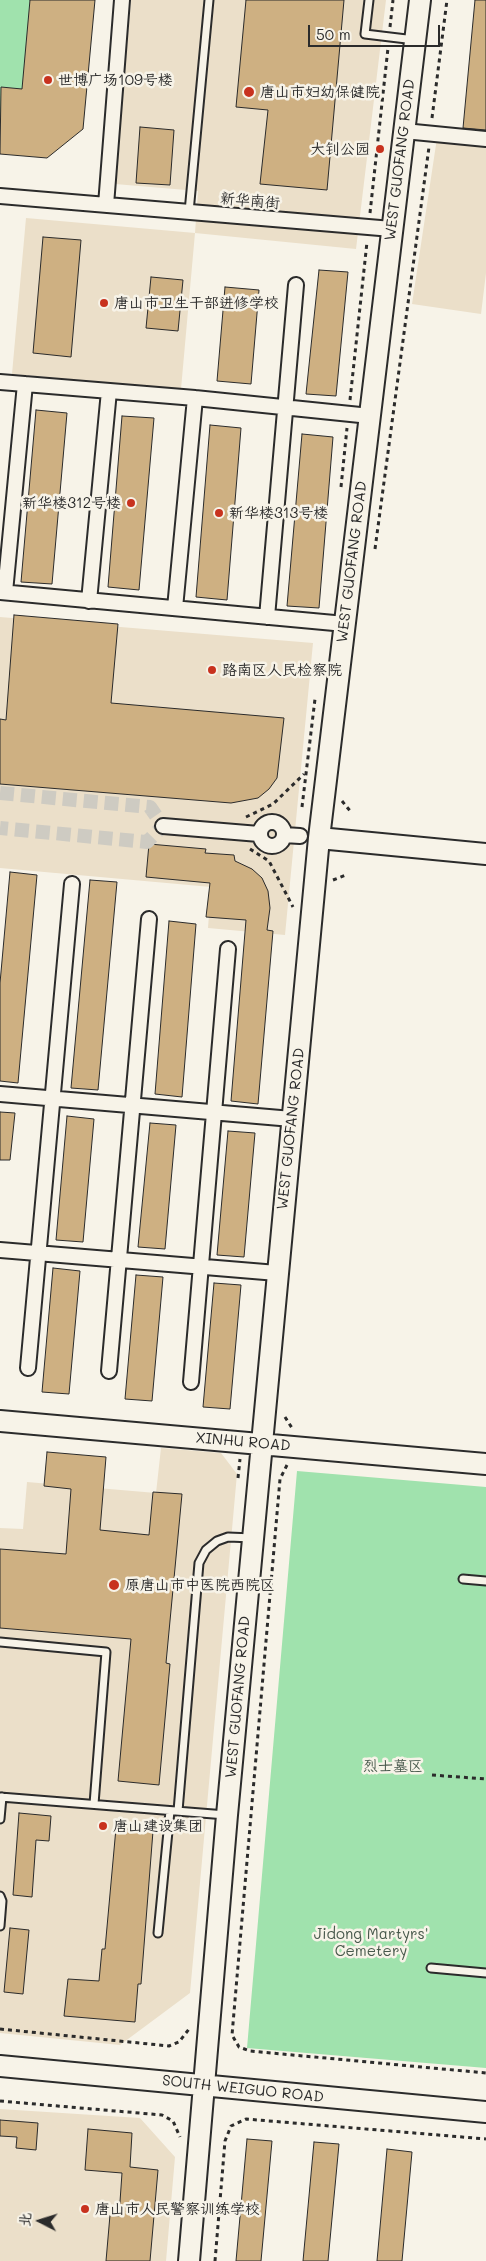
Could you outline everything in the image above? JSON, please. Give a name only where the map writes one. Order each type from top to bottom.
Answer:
[{"type":"street","points":[[106,205],[122,0]]},
{"type":"street","name":"WEST GUOFANG ROAD","points":[[190,2261],[227,1815],[292,1119],[309,837],[345,624],[420,0]]},
{"type":"street","points":[[404,131],[486,139]]},
{"type":"street","name":"新华南街","points":[[0,196],[392,229]]},
{"type":"street","points":[[267,617],[296,286]]},
{"type":"street","points":[[0,382],[195,398],[370,416]]},
{"type":"street","points":[[25,384],[2,592],[345,624]]},
{"type":"street","points":[[89,601],[109,391]]},
{"type":"street","points":[[175,608],[195,398]]},
{"type":"street","points":[[163,826],[259,834],[265,824],[272,822],[282,828],[284,835],[486,854]]},
{"type":"street","points":[[28,1368],[72,884]]},
{"type":"street","points":[[109,1371],[149,920]]},
{"type":"street","points":[[191,1382],[228,949]]},
{"type":"street","points":[[0,1094],[292,1119]]},
{"type":"street","points":[[0,1250],[277,1273]]},
{"type":"street","name":"XINHU ROAD","points":[[0,1421],[486,1464]]},
{"type":"street","name":"SOUTH WEIGUO ROAD","points":[[0,2066],[486,2112]]},
{"type":"lane","points":[[189,212],[209,0]]},
{"type":"lane","points":[[369,0],[365,34],[415,40]]},
{"type":"lane","points":[[158,1933],[174,1811],[199,1563],[206,1550],[217,1541],[228,1536],[253,1538]]},
{"type":"lane","points":[[463,1579],[486,1581]]},
{"type":"lane","points":[[0,1642],[106,1652],[94,1804]]},
{"type":"lane","points":[[0,1820],[1,1797],[227,1815]]},
{"type":"lane","points":[[0,1896],[2,1901],[0,1926]]},
{"type":"lane","points":[[431,1968],[486,1973]]},
{"type":"path","points":[[340,493],[392,0]]},
{"type":"path","points":[[374,555],[447,0]]},
{"type":"path","points":[[219,830],[273,804],[305,774],[315,698]]},
{"type":"path","points":[[341,800],[350,812]]},
{"type":"path","points":[[244,846],[269,861],[293,907]]},
{"type":"path","points":[[288,1464],[280,1479],[232,2035],[239,2047],[250,2051],[486,2072]]},
{"type":"path","points":[[432,1775],[486,1779]]},
{"type":"path","points":[[0,2029],[169,2046],[179,2042]]},
{"type":"path","points":[[0,2101],[162,2115],[173,2121]]},
{"type":"path","points":[[215,2261],[225,2141],[231,2126],[246,2119],[486,2139]]},
{"type":"shaded area","name":"唐山市妇幼保健院","points":[[131,0],[386,0],[356,249],[195,233],[198,191],[115,184]]},
{"type":"shaded area","points":[[437,138],[486,143],[486,273],[481,314],[412,304]]},
{"type":"shaded area","name":"唐山市卫生干部进修学校","points":[[26,218],[195,233],[181,389],[12,374]]},
{"type":"shaded area","points":[[0,617],[313,643],[285,935],[208,928],[211,887],[0,868]]},
{"type":"shaded area","name":"唐山建设集团","points":[[161,1448],[221,1453],[237,1474],[190,1993],[120,2045],[0,2033],[0,1528],[23,1529],[27,1482],[156,1493]]},
{"type":"shaded area","name":"唐山市人民警察训练学校","points":[[0,2109],[140,2118],[175,2157],[166,2261],[0,2261]]},
{"type":"green space","points":[[0,0],[54,0],[42,127],[0,123]]},
{"type":"green space","name":"Jidong Martyrs' Cemetery","points":[[297,1471],[486,1487],[486,2068],[247,2048]]},
{"type":"building","points":[[30,0],[95,0],[83,129],[47,158],[0,154],[1,87],[22,89]]},
{"type":"building","points":[[246,0],[344,0],[327,190],[260,184],[268,110],[236,107]]},
{"type":"building","points":[[475,0],[486,0],[486,130],[463,128]]},
{"type":"building","points":[[140,127],[174,130],[170,185],[136,183]]},
{"type":"building","points":[[43,237],[81,240],[71,357],[33,353]]},
{"type":"building","points":[[319,270],[348,272],[336,396],[306,394]]},
{"type":"building","points":[[151,277],[183,280],[178,331],[146,328]]},
{"type":"building","points":[[225,287],[259,290],[251,384],[217,381]]},
{"type":"building","points":[[36,410],[67,413],[52,584],[21,582]]},
{"type":"building","name":"新华楼312号楼","points":[[122,416],[154,418],[139,590],[108,587]]},
{"type":"building","name":"新华楼313号楼","points":[[210,425],[241,428],[227,600],[196,597]]},
{"type":"building","points":[[302,434],[333,437],[319,608],[287,606]]},
{"type":"building","points":[[14,615],[118,624],[111,703],[284,718],[277,778],[269,789],[258,798],[231,803],[0,784],[0,719],[6,720]]},
{"type":"building","points":[[149,844],[206,849],[205,853],[234,855],[235,861],[252,869],[262,878],[268,891],[270,908],[267,930],[273,931],[258,1104],[231,1101],[246,920],[206,917],[210,883],[146,877]]},
{"type":"building","points":[[10,872],[37,875],[18,1083],[0,1081],[0,983]]},
{"type":"building","points":[[90,880],[117,882],[98,1090],[71,1088]]},
{"type":"building","points":[[169,921],[196,924],[182,1097],[155,1094]]},
{"type":"building","points":[[0,1112],[15,1113],[10,1160],[0,1160]]},
{"type":"building","points":[[67,1116],[94,1119],[83,1242],[56,1240]]},
{"type":"building","points":[[150,1123],[176,1125],[165,1249],[138,1247]]},
{"type":"building","points":[[228,1131],[255,1133],[244,1257],[217,1255]]},
{"type":"building","points":[[53,1268],[80,1271],[69,1394],[42,1392]]},
{"type":"building","points":[[136,1275],[163,1277],[152,1401],[125,1399]]},
{"type":"building","points":[[214,1283],[241,1285],[230,1409],[203,1407]]},
{"type":"building","points":[[47,1452],[106,1457],[100,1530],[149,1535],[153,1492],[182,1494],[166,1663],[170,1664],[159,1785],[118,1781],[131,1639],[0,1628],[0,1549],[66,1554],[71,1489],[44,1486]]},
{"type":"building","points":[[19,1813],[51,1816],[49,1841],[36,1840],[32,1897],[13,1895]]},
{"type":"building","points":[[116,1828],[153,1831],[141,1984],[138,1984],[135,2022],[64,2016],[68,1979],[99,1981],[102,1949],[105,1949]]},
{"type":"building","points":[[10,1928],[29,1930],[23,1994],[4,1992]]},
{"type":"building","points":[[0,2120],[38,2123],[36,2150],[16,2148],[17,2137],[0,2136]]},
{"type":"building","points":[[88,2129],[132,2133],[130,2167],[158,2170],[150,2261],[106,2261],[110,2215],[119,2216],[122,2173],[85,2170]]},
{"type":"building","points":[[247,2139],[272,2141],[261,2261],[236,2261]]},
{"type":"building","points":[[314,2142],[339,2144],[328,2261],[303,2261]]},
{"type":"building","points":[[387,2149],[412,2152],[402,2261],[377,2261]]},
{"type":"tunnel","points":[[0,793],[150,807],[163,826],[147,842],[0,828]]},
{"type":"place","name":"世博广场109号楼","points":[[48,80]]},
{"type":"place","name":"唐山市妇幼保健院","points":[[249,92]]},
{"type":"place","name":"大钊公园","points":[[380,149]]},
{"type":"place","name":"唐山市卫生干部进修学校","points":[[104,303]]},
{"type":"place","name":"新华楼312号楼","points":[[131,503]]},
{"type":"place","name":"新华楼313号楼","points":[[219,513]]},
{"type":"place","name":"路南区人民检察院","points":[[212,670]]},
{"type":"place","name":"原唐山市中医院西院区","points":[[114,1585]]},
{"type":"place","name":"唐山建设集团","points":[[103,1826]]},
{"type":"place","name":"唐山市人民警察训练学校","points":[[85,2209]]},
{"type":"park label","name":"烈士墓区","points":[[393,1766]]}]
